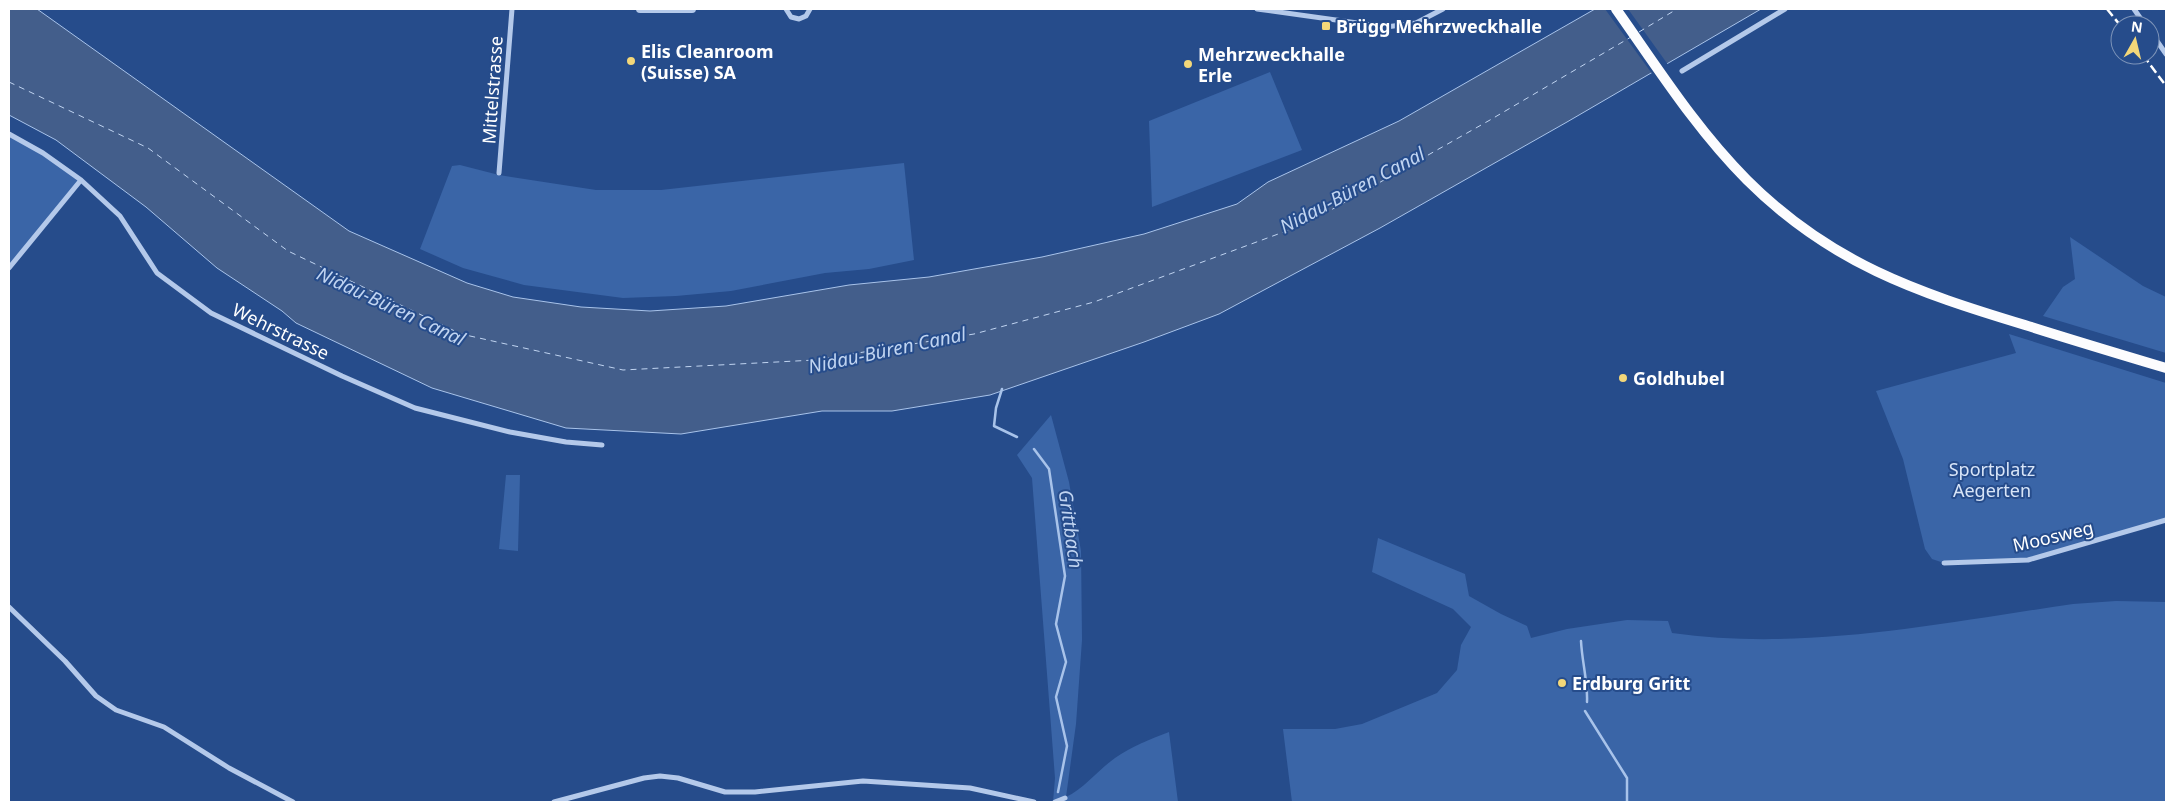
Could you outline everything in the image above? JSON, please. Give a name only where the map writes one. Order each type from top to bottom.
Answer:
[{"type":"highway","points":[[1616,9],[1675,92],[1722,153],[1758,191],[1798,226],[1845,256],[1890,280],[1937,298],[2166,368]]},
{"type":"street","name":"Mittelstrasse","points":[[499,173],[512,9]]},
{"type":"street","points":[[640,9],[692,9]]},
{"type":"street","points":[[786,9],[791,17],[799,19],[806,16],[810,9]]},
{"type":"street","points":[[1257,9],[1386,27],[1399,27],[1416,23],[1443,9]]},
{"type":"street","points":[[1682,71],[1784,9]]},
{"type":"street","name":"Wehrstrasse","points":[[9,134],[43,153],[82,180],[120,216],[157,273],[211,312],[342,376],[415,408],[510,432],[566,442],[602,445]]},
{"type":"street","points":[[9,268],[82,180]]},
{"type":"street","name":"Moosweg","points":[[1944,563],[2028,560],[2166,520]]},
{"type":"street","points":[[9,607],[65,661],[96,696],[116,710],[164,727],[228,768],[293,802]]},
{"type":"street","points":[[554,802],[644,778],[660,776],[678,778],[725,792],[755,792],[863,781],[970,788],[1034,802]]},
{"type":"street","points":[[1056,802],[1066,798]]},
{"type":"green space","points":[[1270,72],[1302,150],[1152,207],[1149,121]]},
{"type":"green space","points":[[9,134],[43,153],[81,180],[9,268]]},
{"type":"green space","points":[[904,163],[914,260],[869,269],[825,273],[731,291],[623,298],[524,285],[463,268],[420,249],[452,166],[460,165],[499,175],[596,190],[661,190]]},
{"type":"green space","points":[[2070,237],[2143,286],[2166,297],[2166,353],[2043,316],[2063,287],[2075,279]]},
{"type":"green space","name":"Sportplatz Aegerten","points":[[2009,334],[2166,383],[2166,520],[2028,560],[1944,563],[1932,559],[1925,549],[1903,459],[1876,391],[2016,353]]},
{"type":"green space","points":[[1051,415],[1069,482],[1081,551],[1082,640],[1076,724],[1066,797],[1079,789],[1121,754],[1169,732],[1178,802],[1053,802],[1055,778],[1032,478],[1017,455]]},
{"type":"green space","points":[[506,475],[520,475],[518,551],[499,549]]},
{"type":"green space","points":[[1378,538],[1465,574],[1469,596],[1527,626],[1531,638],[1567,629],[1627,620],[1668,621],[1672,633],[1722,638],[1822,637],[1923,627],[2073,604],[2116,601],[2166,602],[2166,802],[1292,802],[1283,729],[1335,729],[1362,724],[1437,693],[1457,670],[1461,645],[1471,627],[1453,609],[1372,572]]},
{"type":"water","name":"Nidau-Büren Canal","points":[[9,9],[37,9],[349,231],[467,283],[513,297],[581,307],[650,311],[726,306],[849,285],[929,277],[1042,257],[1144,234],[1237,204],[1268,182],[1399,121],[1595,9],[1761,9],[1380,228],[1219,314],[990,395],[892,411],[822,411],[681,434],[566,428],[432,388],[296,323],[282,311],[217,268],[146,207],[56,140],[9,115]]},
{"type":"pier","points":[[1605,9],[1628,9],[1669,66],[1653,75]]},
{"type":"waterway","points":[[1002,389],[996,408],[994,426],[1017,437]]},
{"type":"waterway","name":"Grittbach","points":[[1034,449],[1049,469],[1065,576],[1056,624],[1066,662],[1056,697],[1067,746],[1058,792]]},
{"type":"waterway","points":[[1581,641],[1587,702]]},
{"type":"waterway","points":[[1585,711],[1627,778],[1627,802]]},
{"type":"ferry route","points":[[1639,32],[1677,9]]},
{"type":"ferry route","points":[[9,82],[148,148],[288,251],[461,334],[623,370],[815,360],[974,334],[1094,302],[1308,223],[1490,120],[1631,37]]},
{"type":"railway","points":[[2107,9],[2112,15]]},
{"type":"railway","points":[[2150,65],[2166,86]]},
{"type":"place","name":"Brügg Mehrzweckhalle","points":[[1326,26]]},
{"type":"place","name":"Elis Cleanroom (Suisse) SA","points":[[631,61]]},
{"type":"place","name":"Mehrzweckhalle Erle","points":[[1188,64]]},
{"type":"place","name":"Goldhubel","points":[[1623,378]]},
{"type":"place","name":"Erdburg Gritt","points":[[1562,683]]}]
